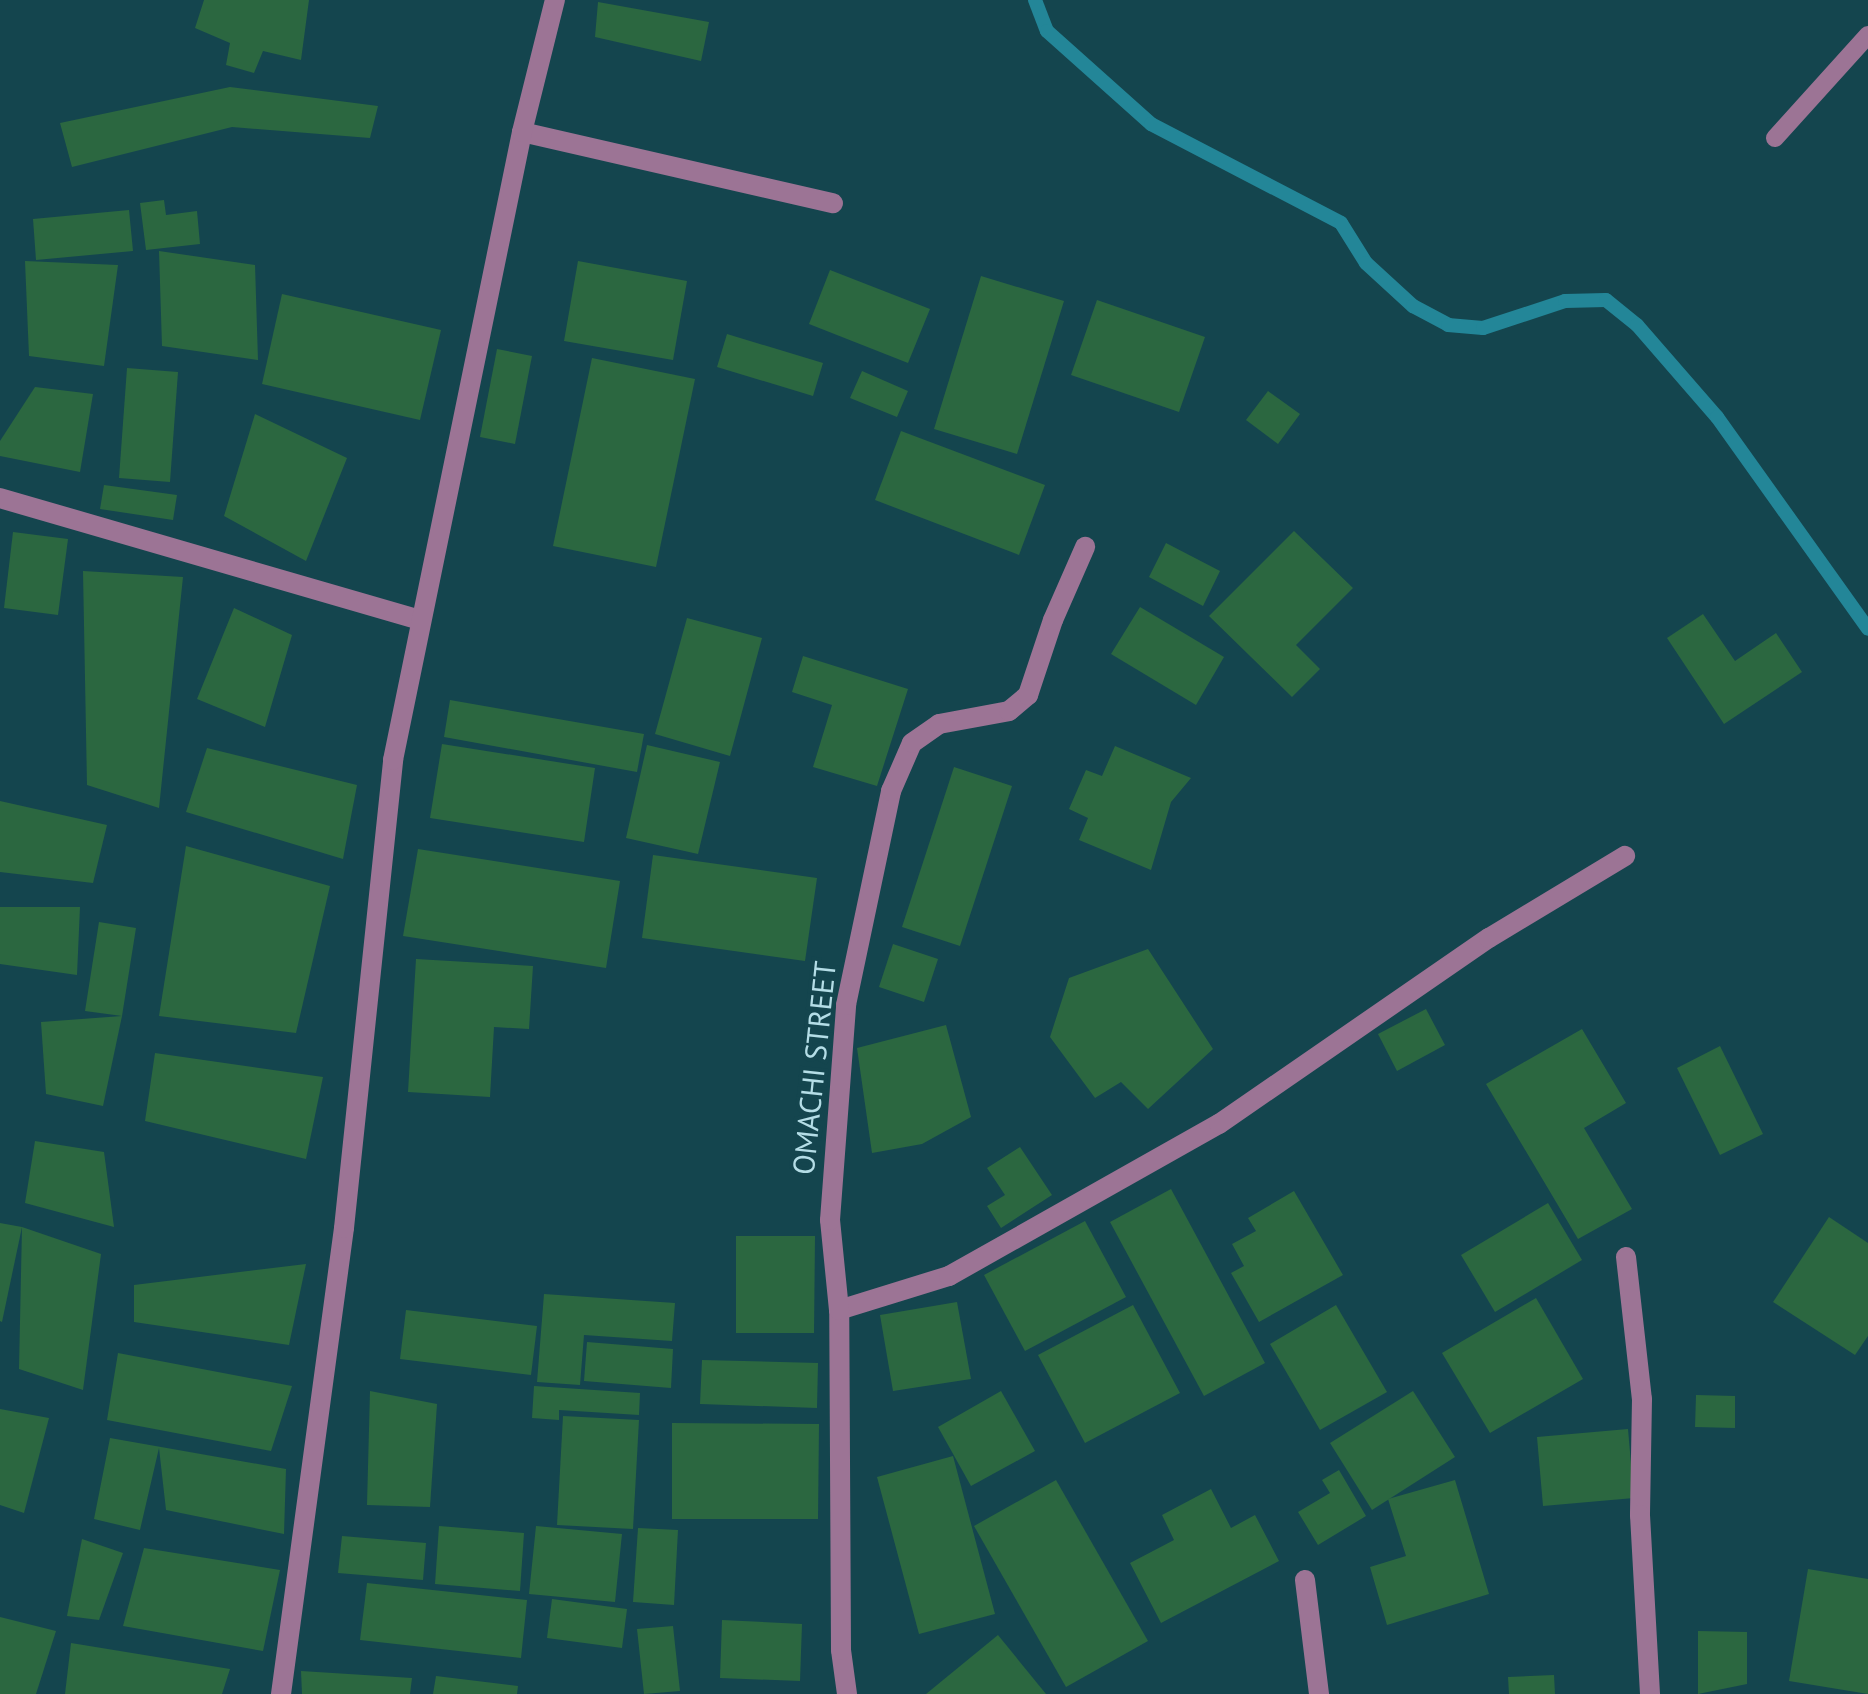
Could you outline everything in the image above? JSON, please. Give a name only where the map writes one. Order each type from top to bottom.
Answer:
[{"type":"street","points":[[281,1694],[344,1228],[393,760],[522,132],[555,0]]},
{"type":"street","points":[[522,132],[833,203]]},
{"type":"street","points":[[0,498],[420,620]]},
{"type":"street","name":"OMACHI STREET","points":[[846,1694],[841,1650],[839,1310],[830,1220],[846,1005],[892,791],[912,743],[939,724],[1010,711],[1028,695],[1052,620],[1085,548]]},
{"type":"street","points":[[839,1310],[948,1276],[1219,1124],[1490,938],[1625,856]]},
{"type":"street","points":[[1626,1257],[1642,1399],[1640,1516],[1650,1694]]},
{"type":"street","points":[[1305,1580],[1319,1694]]},
{"type":"lane","points":[[1775,138],[1868,35]]},
{"type":"building","points":[[204,0],[309,0],[301,60],[263,51],[254,73],[226,65],[230,43],[195,28]]},
{"type":"building","points":[[598,2],[709,22],[701,61],[595,37]]},
{"type":"building","points":[[230,87],[378,106],[370,138],[232,127],[72,167],[60,123]]},
{"type":"building","points":[[164,200],[166,215],[197,211],[200,244],[146,250],[140,203]]},
{"type":"building","points":[[129,210],[133,251],[36,260],[33,219]]},
{"type":"building","points":[[159,251],[255,265],[258,360],[162,346]]},
{"type":"building","points":[[25,261],[118,265],[104,366],[29,356]]},
{"type":"building","points":[[578,261],[687,281],[673,360],[564,341]]},
{"type":"building","points":[[830,270],[930,309],[908,363],[809,324]]},
{"type":"building","points":[[981,276],[1064,301],[1017,454],[934,429]]},
{"type":"building","points":[[282,294],[441,330],[420,420],[262,384]]},
{"type":"building","points":[[1097,300],[1205,337],[1179,412],[1071,375]]},
{"type":"building","points":[[727,334],[823,363],[813,396],[717,367]]},
{"type":"building","points":[[497,349],[532,356],[515,444],[480,437]]},
{"type":"building","points":[[592,358],[695,379],[656,567],[553,546]]},
{"type":"building","points":[[127,368],[178,372],[170,482],[119,478]]},
{"type":"building","points":[[862,371],[908,391],[897,417],[850,398]]},
{"type":"building","points":[[35,387],[93,394],[80,472],[0,456],[0,441]]},
{"type":"building","points":[[1268,391],[1300,414],[1278,444],[1246,420]]},
{"type":"building","points":[[255,414],[347,458],[306,561],[224,516]]},
{"type":"building","points":[[901,431],[1045,485],[1019,555],[875,500]]},
{"type":"building","points":[[104,485],[177,495],[173,520],[100,509]]},
{"type":"building","points":[[1294,531],[1353,588],[1296,645],[1320,669],[1292,697],[1209,616]]},
{"type":"building","points":[[13,532],[68,539],[58,615],[4,608]]},
{"type":"building","points":[[1166,543],[1220,571],[1203,606],[1149,577]]},
{"type":"building","points":[[83,571],[183,577],[159,808],[87,785]]},
{"type":"building","points":[[1140,607],[1224,657],[1196,705],[1111,654]]},
{"type":"building","points":[[234,608],[292,635],[265,727],[197,699]]},
{"type":"building","points":[[1703,614],[1735,661],[1776,633],[1802,672],[1724,724],[1667,638]]},
{"type":"building","points":[[687,618],[762,638],[730,756],[655,734]]},
{"type":"building","points":[[803,656],[908,689],[877,786],[813,767],[832,705],[792,692]]},
{"type":"building","points":[[450,700],[644,734],[637,772],[444,737]]},
{"type":"building","points":[[442,744],[595,768],[584,842],[430,818]]},
{"type":"building","points":[[647,745],[720,762],[698,854],[626,838]]},
{"type":"building","points":[[1115,746],[1191,778],[1171,802],[1151,870],[1079,840],[1088,818],[1069,809],[1086,770],[1102,776]]},
{"type":"building","points":[[207,748],[357,785],[343,859],[186,812]]},
{"type":"building","points":[[954,767],[1012,786],[960,946],[902,927]]},
{"type":"building","points":[[0,801],[107,825],[93,883],[0,872]]},
{"type":"building","points":[[186,846],[330,886],[296,1033],[159,1016]]},
{"type":"building","points":[[418,849],[620,881],[606,968],[403,936]]},
{"type":"building","points":[[653,855],[817,878],[805,961],[642,938]]},
{"type":"building","points":[[0,907],[80,907],[77,975],[0,964]]},
{"type":"building","points":[[99,922],[136,928],[122,1016],[85,1011]]},
{"type":"building","points":[[893,944],[938,959],[924,1002],[879,987]]},
{"type":"building","points":[[1148,949],[1213,1049],[1148,1109],[1121,1082],[1095,1098],[1050,1037],[1069,978]]},
{"type":"building","points":[[416,959],[533,966],[529,1029],[494,1027],[490,1097],[408,1092]]},
{"type":"building","points":[[1426,1009],[1445,1045],[1397,1071],[1378,1034]]},
{"type":"building","points":[[122,1016],[103,1106],[46,1094],[41,1022]]},
{"type":"building","points":[[946,1025],[971,1117],[922,1144],[872,1153],[857,1048]]},
{"type":"building","points":[[1582,1029],[1626,1103],[1584,1128],[1632,1209],[1578,1239],[1486,1084]]},
{"type":"building","points":[[1720,1046],[1763,1134],[1720,1155],[1677,1068]]},
{"type":"building","points":[[155,1053],[323,1077],[306,1159],[145,1121]]},
{"type":"building","points":[[35,1141],[104,1152],[114,1227],[25,1203]]},
{"type":"building","points":[[1020,1147],[1052,1195],[1001,1228],[987,1206],[1005,1195],[987,1168]]},
{"type":"building","points":[[1171,1189],[1265,1363],[1204,1396],[1110,1222]]},
{"type":"building","points":[[1294,1191],[1343,1275],[1259,1322],[1231,1273],[1244,1266],[1232,1244],[1256,1231],[1248,1218]]},
{"type":"building","points":[[1548,1203],[1582,1260],[1495,1312],[1461,1255]]},
{"type":"building","points":[[1829,1217],[1868,1243],[1868,1336],[1855,1355],[1773,1302]]},
{"type":"building","points":[[1085,1221],[1126,1297],[1025,1351],[984,1275]]},
{"type":"building","points":[[0,1223],[22,1227],[2,1322],[0,1321]]},
{"type":"building","points":[[22,1227],[101,1254],[83,1390],[19,1369]]},
{"type":"building","points":[[736,1236],[815,1236],[814,1333],[736,1333]]},
{"type":"building","points":[[306,1264],[289,1345],[134,1322],[134,1285]]},
{"type":"building","points":[[544,1294],[675,1303],[672,1341],[584,1335],[580,1385],[537,1382]]},
{"type":"building","points":[[1536,1298],[1583,1379],[1490,1433],[1442,1353]]},
{"type":"building","points":[[957,1302],[971,1379],[893,1391],[880,1315]]},
{"type":"building","points":[[1133,1305],[1180,1393],[1085,1443],[1038,1355]]},
{"type":"building","points":[[1336,1305],[1387,1392],[1320,1430],[1270,1344]]},
{"type":"building","points":[[406,1310],[537,1326],[531,1375],[400,1359]]},
{"type":"building","points":[[587,1342],[673,1349],[671,1388],[584,1381]]},
{"type":"building","points":[[118,1353],[292,1386],[271,1451],[107,1420]]},
{"type":"building","points":[[702,1360],[818,1363],[817,1408],[700,1404]]},
{"type":"building","points":[[534,1386],[640,1393],[639,1415],[559,1410],[559,1420],[532,1418]]},
{"type":"building","points":[[370,1391],[437,1404],[430,1507],[367,1505]]},
{"type":"building","points":[[1001,1391],[1035,1451],[971,1486],[938,1427]]},
{"type":"building","points":[[1413,1391],[1455,1457],[1372,1510],[1330,1443]]},
{"type":"building","points":[[1696,1395],[1735,1396],[1735,1428],[1695,1427]]},
{"type":"building","points":[[0,1409],[49,1418],[24,1513],[0,1505]]},
{"type":"building","points":[[563,1416],[639,1420],[633,1529],[557,1525]]},
{"type":"building","points":[[672,1423],[819,1424],[818,1519],[672,1519]]},
{"type":"building","points":[[1628,1429],[1634,1498],[1543,1506],[1537,1437]]},
{"type":"building","points":[[110,1438],[286,1469],[284,1534],[166,1510],[159,1448],[140,1530],[94,1519]]},
{"type":"building","points":[[953,1456],[995,1614],[919,1634],[877,1477]]},
{"type":"building","points":[[1339,1470],[1366,1516],[1318,1545],[1298,1512],[1330,1493],[1322,1480]]},
{"type":"building","points":[[1056,1480],[1148,1641],[1066,1687],[974,1526]]},
{"type":"building","points":[[1455,1480],[1489,1594],[1387,1625],[1370,1567],[1406,1556],[1388,1499]]},
{"type":"building","points":[[1211,1489],[1231,1528],[1255,1515],[1279,1561],[1161,1623],[1130,1563],[1174,1540],[1162,1515]]},
{"type":"building","points":[[439,1526],[524,1533],[520,1591],[435,1584]]},
{"type":"building","points":[[536,1526],[622,1534],[615,1602],[529,1594]]},
{"type":"building","points":[[638,1528],[678,1530],[674,1605],[633,1602]]},
{"type":"building","points":[[342,1536],[426,1543],[423,1580],[338,1573]]},
{"type":"building","points":[[82,1539],[123,1553],[99,1620],[67,1616]]},
{"type":"building","points":[[144,1548],[280,1570],[263,1651],[123,1626]]},
{"type":"building","points":[[1808,1569],[1868,1579],[1868,1694],[1789,1681]]},
{"type":"building","points":[[367,1583],[527,1600],[521,1658],[360,1640]]},
{"type":"building","points":[[552,1599],[627,1609],[622,1648],[547,1638]]},
{"type":"building","points":[[0,1617],[56,1631],[36,1694],[0,1694]]},
{"type":"building","points":[[722,1620],[802,1624],[800,1681],[720,1678]]},
{"type":"building","points":[[673,1626],[680,1691],[644,1694],[637,1629]]},
{"type":"building","points":[[1698,1631],[1747,1632],[1747,1684],[1698,1694]]},
{"type":"building","points":[[998,1635],[1046,1694],[926,1694]]},
{"type":"building","points":[[71,1643],[230,1669],[222,1694],[65,1694]]},
{"type":"building","points":[[301,1671],[412,1678],[410,1694],[302,1694]]},
{"type":"building","points":[[1554,1675],[1555,1694],[1509,1694],[1508,1677]]},
{"type":"building","points":[[436,1676],[518,1686],[517,1694],[433,1694]]},
{"type":"waterway","points":[[1035,0],[1047,31],[1151,124],[1341,223],[1366,263],[1413,306],[1448,325],[1483,328],[1565,301],[1606,300],[1637,325],[1717,417],[1868,629]]}]
